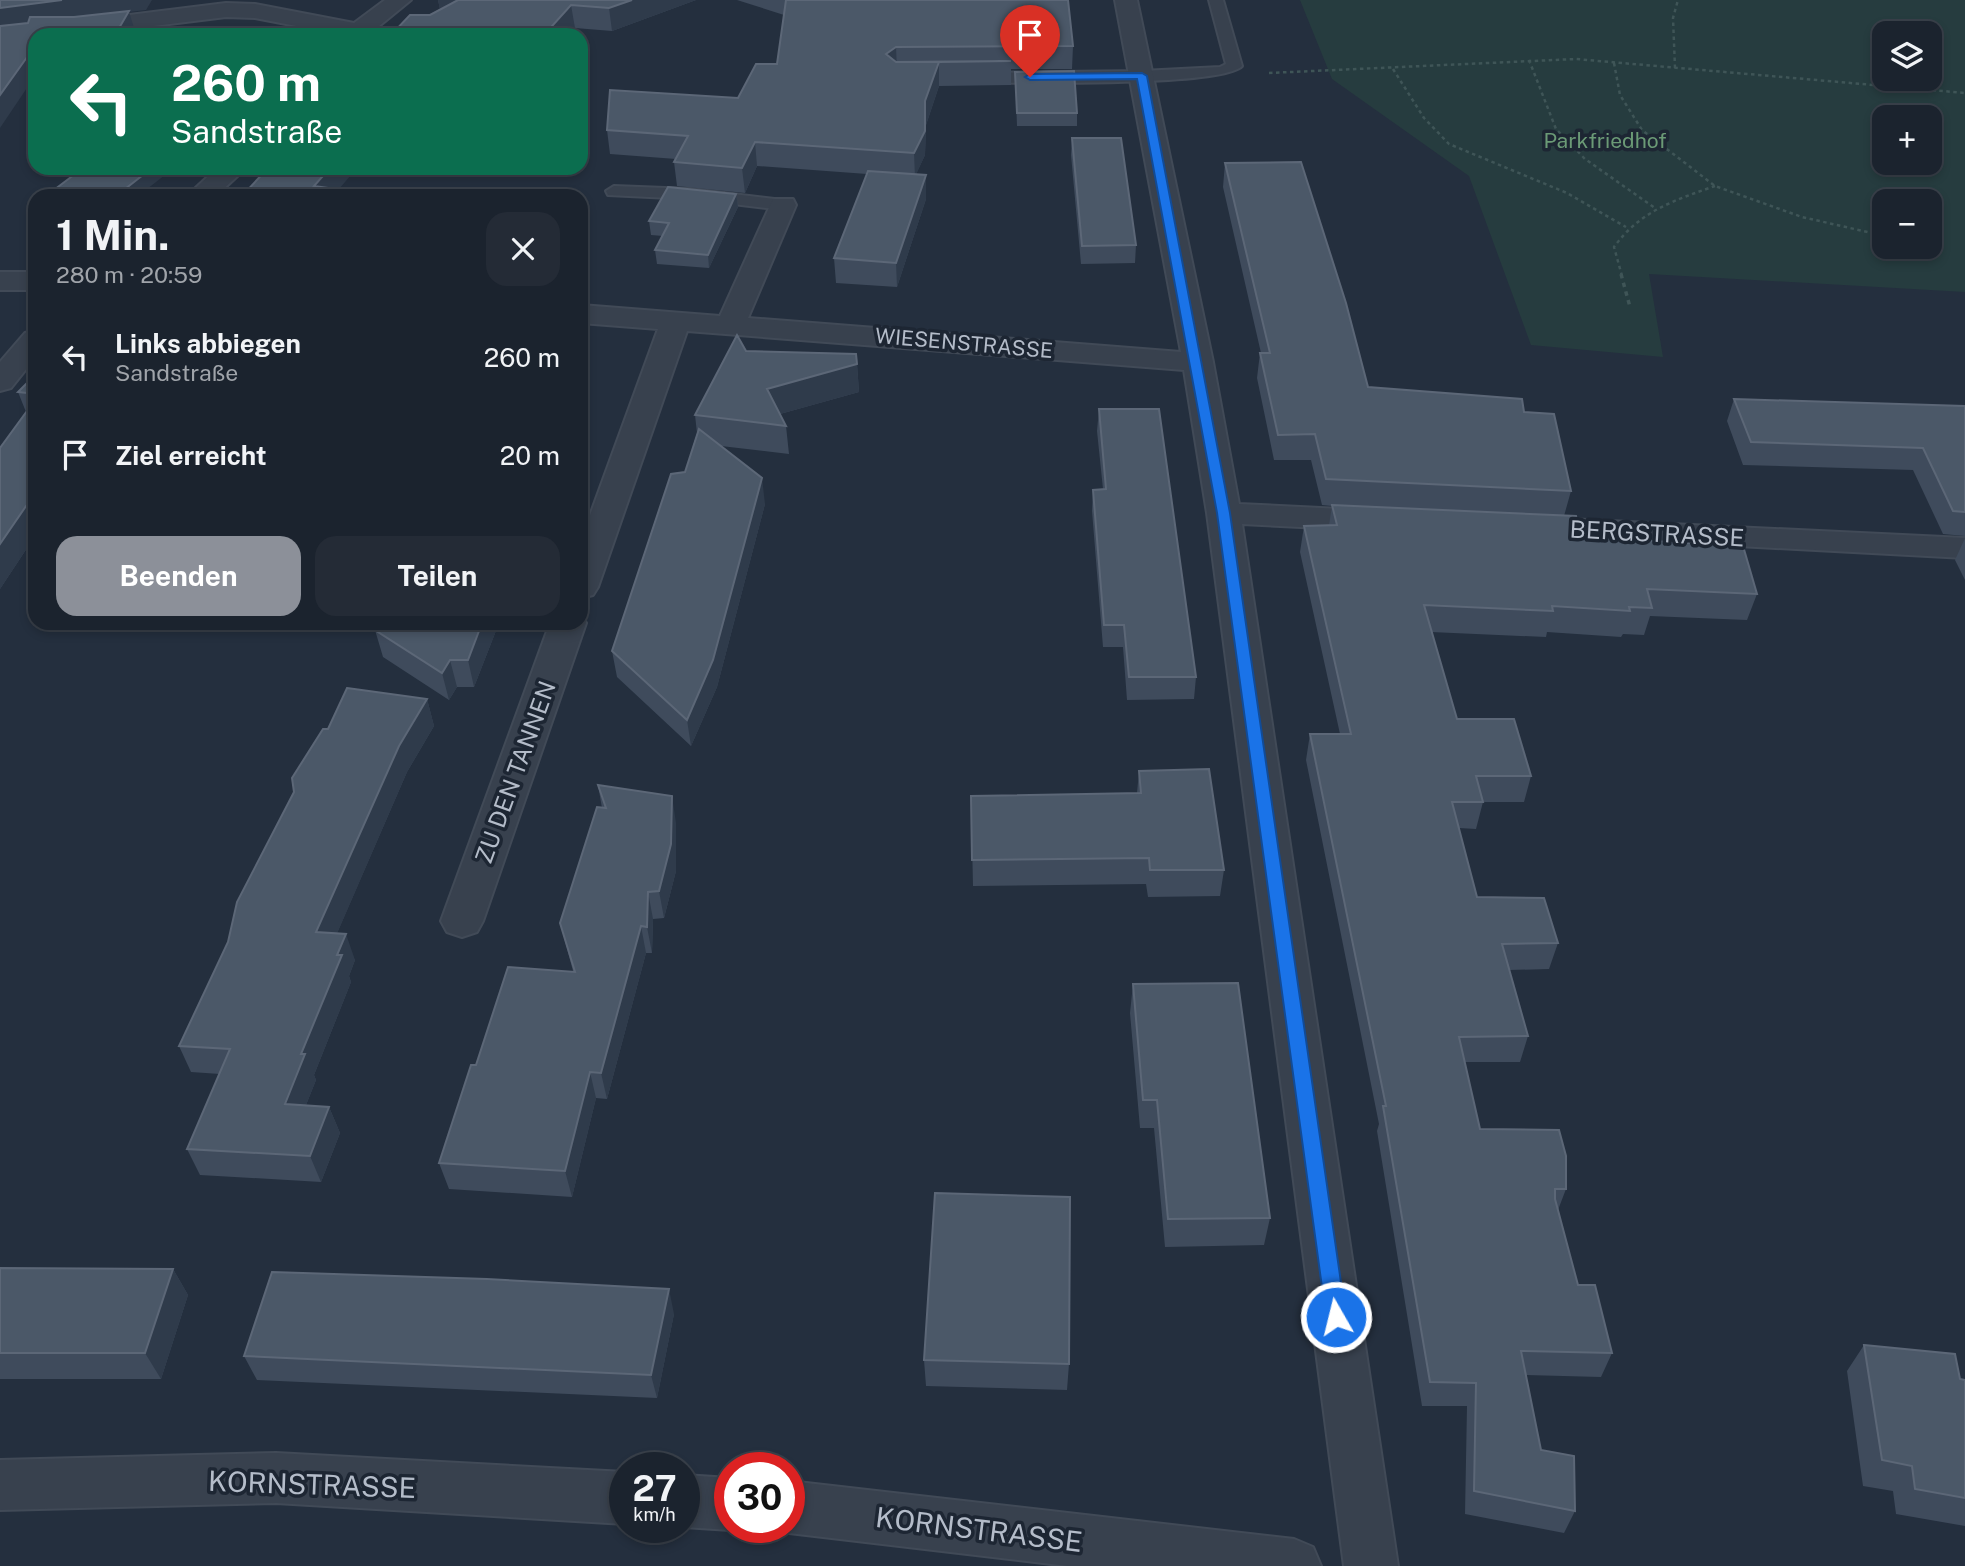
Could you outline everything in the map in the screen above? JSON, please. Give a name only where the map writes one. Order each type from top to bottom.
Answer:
[{"type":"street","points":[[374,28],[400,0]]},
{"type":"street","points":[[1126,0],[1198,362],[1224,513],[1371,1566]]},
{"type":"street","points":[[81,28],[226,10],[255,11],[343,28]]},
{"type":"street","points":[[0,38],[28,35]]},
{"type":"street","points":[[208,189],[225,175]]},
{"type":"street","points":[[731,324],[783,205]]},
{"type":"street","points":[[0,281],[28,281]]},
{"type":"street","name":"WIESENSTRASSE","points":[[588,314],[1198,362]]},
{"type":"street","points":[[588,567],[676,320]]},
{"type":"street","points":[[0,382],[28,348]]},
{"type":"street","points":[[1224,513],[1418,522]]},
{"type":"street","name":"BERGSTRASSE","points":[[1501,526],[1965,548]]},
{"type":"street","name":"ZU DEN TANNEN","points":[[462,921],[566,630]]},
{"type":"street","name":"KORNSTRASSE","points":[[0,1485],[276,1478],[609,1497]]},
{"type":"street","name":"KORNSTRASSE","points":[[805,1509],[1294,1566]]},
{"type":"lane","points":[[961,78],[1142,76],[1223,71],[1234,66],[1216,0]]},
{"type":"lane","points":[[614,191],[691,194],[783,205]]},
{"type":"path","points":[[1675,68],[1673,18],[1678,0]]},
{"type":"path","points":[[1223,71],[1293,74],[1530,60],[1614,63],[1965,93]]},
{"type":"path","points":[[1530,60],[1556,129],[1585,159],[1655,208]]},
{"type":"path","points":[[1614,63],[1620,95],[1642,130],[1715,186],[1802,216],[1872,233]]},
{"type":"path","points":[[1392,69],[1424,118],[1449,144],[1567,193],[1626,227]]},
{"type":"path","points":[[1630,307],[1614,247],[1626,227],[1655,208],[1715,186]]},
{"type":"green space","name":"Parkfriedhof","points":[[1300,0],[1965,0],[1965,292],[1649,274],[1663,357],[1531,345],[1469,176],[1332,79]]},
{"type":"building","points":[[0,0],[62,0],[0,8]]},
{"type":"building","points":[[458,0],[632,0],[609,8],[571,5],[550,28],[398,28],[410,15],[430,15]]},
{"type":"building","points":[[786,0],[1068,0],[1073,46],[896,47],[886,54],[896,62],[1011,61],[939,62],[925,101],[925,131],[914,153],[755,142],[742,168],[674,162],[688,136],[607,130],[610,90],[738,98],[756,64],[777,64]]},
{"type":"building","points":[[129,11],[119,28],[28,28],[28,56],[0,95],[0,26],[28,23],[30,17],[74,17]]},
{"type":"building","points":[[1074,71],[1077,113],[1017,113],[1015,72]]},
{"type":"building","points":[[1072,138],[1121,138],[1136,245],[1082,246]]},
{"type":"building","points":[[1301,162],[1346,303],[1368,387],[1522,399],[1524,412],[1554,414],[1571,491],[1326,479],[1315,434],[1278,435],[1260,353],[1270,353],[1225,163]]},
{"type":"building","points":[[868,171],[926,175],[896,263],[834,258]]},
{"type":"building","points":[[74,175],[143,175],[125,189],[55,189]]},
{"type":"building","points":[[262,175],[324,175],[314,186],[335,189],[248,189]]},
{"type":"building","points":[[668,187],[736,194],[708,255],[655,250],[669,223],[649,221]]},
{"type":"building","points":[[737,335],[746,351],[856,354],[857,364],[767,389],[786,426],[695,415]]},
{"type":"building","points":[[28,382],[28,393],[18,392]]},
{"type":"building","points":[[1734,399],[1965,406],[1965,512],[1953,511],[1923,448],[1751,442]]},
{"type":"building","points":[[1099,409],[1159,409],[1196,677],[1129,677],[1124,625],[1104,625],[1093,490],[1106,489]]},
{"type":"building","points":[[28,410],[28,503],[0,544],[0,448]]},
{"type":"building","points":[[699,429],[762,478],[713,660],[687,720],[612,651],[671,474],[685,472]]},
{"type":"building","points":[[1332,505],[1576,516],[1581,537],[1743,546],[1757,594],[1647,589],[1652,608],[1629,607],[1630,611],[1552,606],[1553,611],[1424,605],[1457,719],[1514,719],[1531,776],[1476,776],[1483,802],[1452,802],[1477,897],[1544,898],[1558,943],[1502,944],[1528,1036],[1459,1037],[1480,1129],[1559,1130],[1566,1156],[1566,1189],[1555,1189],[1555,1199],[1578,1285],[1595,1285],[1612,1353],[1521,1351],[1541,1450],[1574,1456],[1575,1511],[1474,1491],[1476,1383],[1430,1382],[1383,1106],[1386,1106],[1310,734],[1351,734],[1304,526],[1337,525]]},
{"type":"building","points":[[375,630],[479,630],[468,660],[450,660],[442,673]]},
{"type":"building","points":[[347,688],[427,699],[399,746],[316,932],[346,934],[337,955],[342,955],[301,1054],[305,1054],[285,1104],[329,1107],[310,1156],[187,1149],[230,1049],[179,1046],[228,942],[237,902],[294,792],[292,778],[323,729],[328,729]]},
{"type":"building","points":[[1209,769],[1224,870],[1150,870],[1149,858],[972,860],[971,796],[1141,793],[1139,771]]},
{"type":"building","points":[[598,785],[672,796],[671,844],[659,891],[648,892],[647,927],[641,926],[601,1073],[590,1072],[565,1171],[439,1163],[471,1065],[476,1065],[508,967],[575,972],[560,923],[597,807],[606,808]]},
{"type":"building","points":[[1238,983],[1270,1218],[1168,1219],[1157,1100],[1143,1100],[1133,984]]},
{"type":"building","points":[[935,1193],[1070,1197],[1069,1364],[924,1360]]},
{"type":"building","points":[[0,1268],[173,1269],[145,1353],[0,1353]]},
{"type":"building","points":[[272,1272],[487,1279],[669,1289],[651,1375],[244,1356]]},
{"type":"building","points":[[1864,1345],[1955,1354],[1960,1379],[1965,1380],[1965,1498],[1915,1489],[1912,1466],[1882,1460]]},
{"type":"route","points":[[1030,77],[1142,76],[1198,362],[1224,513],[1336,1317]]}]
